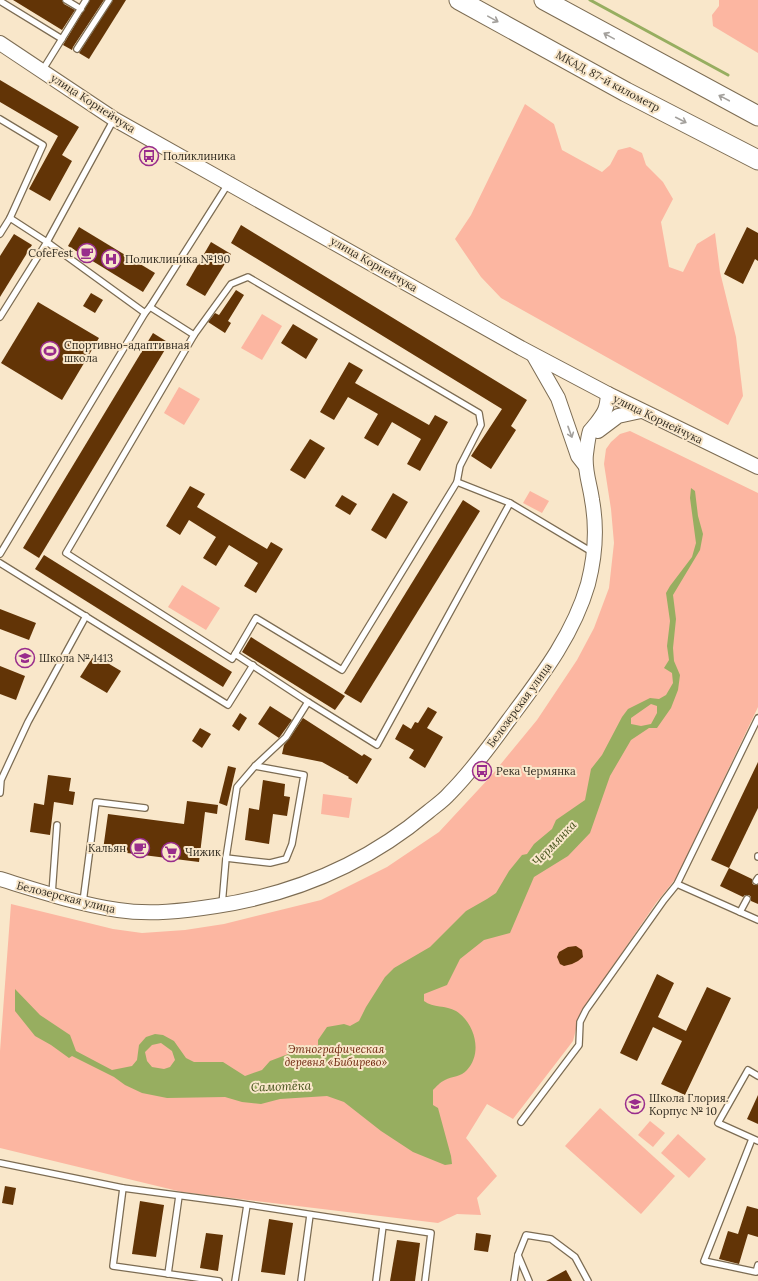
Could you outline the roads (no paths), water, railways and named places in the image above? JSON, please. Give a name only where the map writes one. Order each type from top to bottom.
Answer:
[{"type":"highway","name":"МКАД, 87-й километр","points":[[459,0],[626,92],[758,160]]},
{"type":"highway","points":[[544,0],[758,116]]},
{"type":"street","name":"улица Корнейчука","points":[[0,43],[114,119],[228,184],[583,381],[641,411],[758,467]]},
{"type":"street","name":"Белозерская улица","points":[[533,354],[558,398],[578,456],[585,465]]},
{"type":"street","points":[[558,398],[562,388],[568,381],[583,381]]},
{"type":"street","name":"Белозерская улица","points":[[0,879],[52,895],[118,911],[139,912],[193,910],[275,893],[303,885],[329,874],[370,853],[406,830],[449,794],[485,752],[543,673],[566,638],[588,584],[593,552],[594,520],[585,465],[590,430],[607,407],[608,394]]},
{"type":"street","points":[[588,443],[595,433],[618,416],[641,411]]},
{"type":"lane","points":[[66,0],[80,9]]},
{"type":"lane","points":[[42,71],[86,0]]},
{"type":"lane","points":[[77,49],[109,0]]},
{"type":"lane","points":[[0,1],[62,39]]},
{"type":"lane","points":[[0,119],[43,145],[10,218],[0,234]]},
{"type":"lane","points":[[0,317],[47,242],[114,119]]},
{"type":"lane","points":[[0,554],[145,313],[228,184]]},
{"type":"lane","points":[[10,218],[47,242],[145,313]]},
{"type":"lane","points":[[248,277],[479,413],[481,425],[460,466],[457,482],[342,670],[256,618],[232,659],[66,553],[194,335],[231,284],[248,277]]},
{"type":"lane","points":[[150,307],[194,335]]},
{"type":"lane","points":[[457,482],[510,503],[593,552]]},
{"type":"lane","points":[[235,654],[376,745],[510,503]]},
{"type":"lane","points":[[0,563],[228,705],[253,665]]},
{"type":"lane","points":[[0,793],[1,780],[28,722],[86,616]]},
{"type":"lane","points":[[222,905],[226,858],[237,787],[255,766],[286,738],[308,702]]},
{"type":"lane","points":[[521,1122],[579,1045],[580,1022],[586,1010],[664,900],[678,884],[758,718]]},
{"type":"lane","points":[[226,858],[270,863],[286,858],[292,844],[304,775],[255,766]]},
{"type":"lane","points":[[83,903],[96,802],[144,808]]},
{"type":"lane","points":[[52,895],[57,825]]},
{"type":"lane","points":[[678,884],[758,920]]},
{"type":"lane","points":[[740,912],[747,899]]},
{"type":"lane","points":[[758,1076],[748,1070],[718,1123],[755,1140],[704,1261],[756,1272],[758,1265]]},
{"type":"lane","points":[[0,1162],[123,1188],[431,1233],[425,1281]]},
{"type":"lane","points":[[123,1188],[113,1266],[219,1281]]},
{"type":"lane","points":[[168,1274],[179,1196]]},
{"type":"lane","points":[[235,1281],[247,1205]]},
{"type":"lane","points":[[301,1281],[310,1215]]},
{"type":"lane","points":[[376,1281],[383,1226]]},
{"type":"lane","points":[[514,1281],[518,1255],[526,1235],[552,1239],[575,1257],[588,1281]]},
{"type":"lane","points":[[518,1255],[529,1281]]},
{"type":"water","points":[[691,488],[695,491],[698,516],[703,534],[700,550],[673,595],[676,619],[673,648],[674,661],[680,675],[678,690],[671,708],[657,728],[649,728],[631,740],[610,776],[590,833],[568,856],[534,877],[510,933],[484,940],[460,959],[447,985],[424,994],[424,1001],[435,1006],[452,1009],[463,1016],[472,1030],[475,1039],[475,1055],[467,1070],[462,1074],[443,1081],[433,1090],[433,1105],[438,1108],[452,1164],[445,1165],[413,1152],[381,1131],[344,1102],[327,1096],[280,1099],[261,1104],[242,1102],[225,1097],[167,1098],[142,1093],[72,1056],[69,1058],[35,1036],[15,1011],[15,989],[40,1015],[70,1035],[76,1051],[112,1070],[132,1066],[137,1060],[139,1045],[146,1037],[155,1034],[163,1035],[174,1041],[186,1058],[194,1062],[223,1062],[245,1076],[262,1070],[270,1061],[291,1053],[310,1055],[318,1050],[318,1040],[327,1027],[344,1024],[350,1026],[359,1021],[385,977],[394,968],[430,947],[466,911],[496,893],[509,871],[522,855],[527,854],[534,844],[552,829],[556,820],[585,800],[591,769],[602,755],[622,717],[628,709],[650,698],[659,699],[666,695],[673,683],[672,673],[664,668],[669,660],[667,646],[670,621],[666,593],[692,557],[696,543],[690,498]],"holes":[[[651,704],[657,706],[657,713],[651,724],[641,726],[631,724],[631,718]],[[161,1043],[172,1051],[175,1060],[170,1067],[164,1069],[152,1067],[147,1061],[145,1052],[152,1045]]]},
{"type":"waterway","points":[[590,0],[728,75]]},
{"type":"place","name":"Поликлиника","points":[[149,156]]},
{"type":"place","name":"CofeFest","points":[[87,253]]},
{"type":"place","name":"Поликлиника №190","points":[[111,259]]},
{"type":"place","name":"Спортивно-адаптивная школа","points":[[50,351]]},
{"type":"place","name":"Школа № 1413","points":[[25,658]]},
{"type":"place","name":"Река Чермянка","points":[[482,771]]},
{"type":"place","name":"Кальян","points":[[140,848]]},
{"type":"place","name":"Чижик","points":[[171,852]]},
{"type":"place","name":"Школа Глория. Корпус № 10","points":[[635,1104]]},
{"type":"water label","name":"Чермянка","points":[[554,843]]},
{"type":"water label","name":"Самотёка","points":[[281,1086]]},
{"type":"park label","name":"Этнографическая деревня «Бибирево»","points":[[336,1055]]}]
